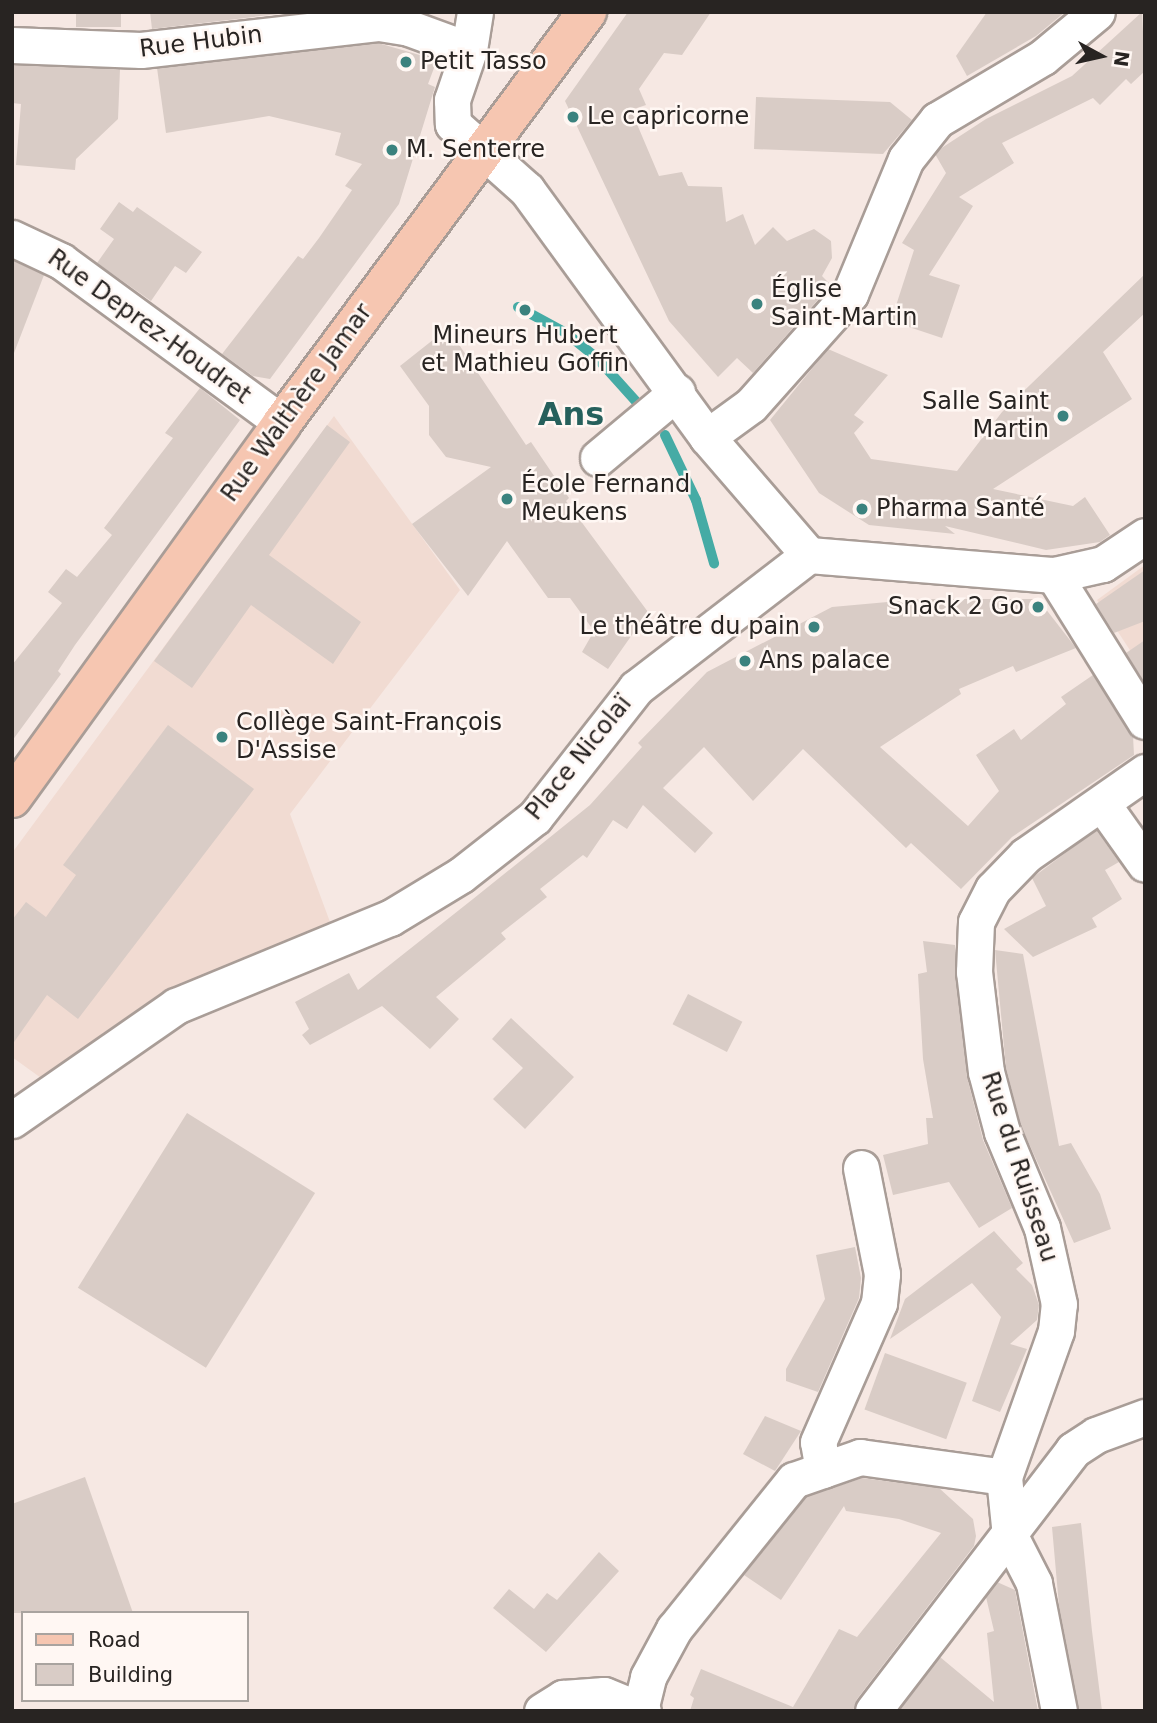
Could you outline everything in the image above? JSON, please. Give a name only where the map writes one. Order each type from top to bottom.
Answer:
[{"type":"main road","name":"Rue Walthère Jamar","points":[[12,798],[282,423],[587,12]]},
{"type":"street","points":[[475,12],[469,50],[450,114],[460,134],[527,190],[677,392],[707,437],[809,555],[1054,575],[1103,564],[1145,536]]},
{"type":"street","points":[[707,437],[751,405],[849,294],[906,159],[937,120],[1043,57],[1097,12]]},
{"type":"street","name":"Rue Hubin","points":[[12,46],[141,50],[379,23],[409,28],[469,50]]},
{"type":"street","name":"Rue Deprez-Houdret","points":[[12,238],[61,261],[282,423]]},
{"type":"street","points":[[598,458],[677,392]]},
{"type":"street","name":"Place Nicolaï","points":[[12,1120],[144,1027],[215,988],[390,918],[461,874],[535,817],[636,688],[809,555]]},
{"type":"street","points":[[1054,575],[1145,721]]},
{"type":"street","name":"Rue du Ruisseau","points":[[1010,1536],[1004,1477],[1056,1331],[1059,1304],[1042,1228],[1002,1132],[986,1072],[974,972],[975,922],[1011,868],[1103,805],[1145,772]]},
{"type":"street","points":[[1103,805],[1145,864]]},
{"type":"street","points":[[823,1470],[818,1442],[879,1303],[882,1274],[861,1168]]},
{"type":"street","points":[[873,1711],[1010,1536],[1073,1450],[1096,1435],[1145,1418]]},
{"type":"street","points":[[542,1711],[563,1698],[604,1695],[642,1709],[648,1676],[701,1593],[794,1480],[860,1457],[1004,1477]]},
{"type":"street","points":[[1010,1536],[1034,1583],[1059,1711]]},
{"type":"shaded area","name":"Collège Saint-François D'Assise","points":[[334,416],[460,590],[290,814],[330,922],[193,983],[48,1083],[12,1057],[12,853]]},
{"type":"shaded area","points":[[1145,565],[1145,673],[1097,600]]},
{"type":"building","points":[[76,12],[121,12],[121,27],[76,27]]},
{"type":"building","points":[[150,12],[295,12],[152,29]]},
{"type":"building","points":[[628,12],[711,12],[682,55],[664,53],[639,89],[646,105],[631,110],[659,176],[682,172],[688,186],[722,187],[726,222],[743,214],[755,245],[773,227],[787,241],[814,229],[831,241],[832,258],[822,276],[831,285],[753,373],[737,358],[718,377],[669,321],[565,101]]},
{"type":"building","points":[[987,12],[1065,12],[1036,36],[967,76],[956,56]]},
{"type":"building","points":[[1142,12],[1145,71],[1131,84],[1126,79],[1100,105],[1093,98],[1002,143],[1014,163],[959,197],[973,206],[929,275],[960,285],[942,338],[891,321],[914,250],[902,243],[946,173],[935,154],[986,119],[1072,76]]},
{"type":"building","points":[[378,43],[437,60],[428,84],[435,87],[399,204],[270,379],[253,376],[222,354],[298,256],[303,259],[319,238],[352,190],[345,186],[362,164],[335,155],[341,133],[269,116],[166,133],[157,68]]},
{"type":"building","points":[[12,65],[120,69],[118,119],[76,159],[75,170],[16,165],[21,104],[12,103]]},
{"type":"building","points":[[756,97],[890,102],[912,120],[883,154],[754,149]]},
{"type":"building","points":[[119,202],[133,212],[137,207],[202,252],[186,273],[175,266],[151,301],[97,263],[114,239],[100,229]]},
{"type":"building","points":[[12,260],[44,275],[14,353],[12,353]]},
{"type":"building","points":[[1145,274],[1145,313],[1103,352],[1132,399],[993,489],[1073,506],[1085,497],[1110,535],[1100,542],[1046,550],[945,526],[955,534],[869,525],[819,493],[770,420],[828,349],[888,375],[854,415],[864,422],[854,433],[871,459],[957,471],[1002,412]]},
{"type":"building","name":"École Fernand Meukens","points":[[448,328],[526,445],[531,442],[569,498],[566,501],[648,612],[608,669],[582,652],[594,631],[570,598],[548,598],[507,541],[468,596],[412,524],[491,467],[446,457],[429,435],[429,406],[400,366]]},
{"type":"building","points":[[200,388],[240,420],[75,645],[58,671],[61,674],[12,741],[12,665],[62,603],[48,592],[66,569],[77,577],[112,535],[104,528],[173,438],[165,433]]},
{"type":"building","points":[[327,425],[350,442],[269,555],[361,622],[333,664],[251,605],[192,688],[154,661]]},
{"type":"building","points":[[1145,570],[1145,621],[1114,633],[1096,604]]},
{"type":"building","points":[[921,599],[1038,599],[1076,648],[1016,672],[1013,666],[959,689],[961,694],[880,747],[968,826],[999,791],[976,755],[1014,729],[1021,740],[1066,704],[1061,697],[1093,675],[1133,736],[1134,755],[1012,837],[961,889],[911,843],[906,848],[803,749],[753,801],[704,747],[663,788],[713,833],[695,853],[643,805],[627,829],[613,820],[587,858],[583,855],[540,889],[547,897],[501,933],[506,939],[436,997],[459,1019],[430,1049],[382,1006],[310,1045],[302,1035],[309,1029],[295,1002],[349,973],[358,990],[473,899],[590,805],[642,747],[638,743],[707,672],[832,607]]},
{"type":"building","points":[[1145,640],[1145,683],[1126,653]]},
{"type":"building","points":[[168,725],[254,789],[78,1019],[47,995],[12,1045],[12,920],[26,902],[46,917],[76,875],[63,865]]},
{"type":"building","points":[[1096,830],[1119,862],[1105,870],[1122,899],[1092,918],[1097,927],[1033,957],[1004,929],[1046,906],[1032,878]]},
{"type":"building","points":[[923,941],[955,945],[967,1077],[983,1140],[1012,1208],[979,1228],[949,1182],[893,1195],[883,1155],[928,1144],[926,1118],[933,1118],[923,1059],[918,974],[927,972]]},
{"type":"building","points":[[995,950],[1023,954],[1059,1146],[1071,1143],[1100,1194],[1111,1229],[1074,1243],[1021,1126],[1006,1068]]},
{"type":"building","points":[[688,994],[742,1022],[727,1052],[673,1024]]},
{"type":"building","points":[[511,1018],[574,1077],[525,1129],[493,1099],[523,1068],[492,1039]]},
{"type":"building","points":[[187,1113],[315,1193],[206,1368],[78,1288]]},
{"type":"building","points":[[994,1231],[1023,1263],[1016,1269],[1032,1285],[1039,1305],[1037,1320],[1010,1344],[1027,1349],[1000,1412],[972,1401],[1001,1317],[972,1283],[890,1339],[905,1299]]},
{"type":"building","points":[[855,1247],[861,1278],[859,1298],[818,1392],[786,1381],[786,1369],[825,1299],[816,1255]]},
{"type":"building","points":[[885,1353],[967,1383],[946,1439],[864,1409]]},
{"type":"building","points":[[765,1416],[801,1431],[775,1471],[743,1454]]},
{"type":"building","points":[[85,1477],[132,1611],[12,1613],[12,1504]]},
{"type":"building","points":[[862,1478],[939,1488],[973,1519],[976,1536],[974,1546],[857,1699],[853,1711],[690,1711],[694,1698],[690,1695],[701,1669],[793,1707],[839,1629],[857,1637],[941,1533],[899,1519],[846,1511],[844,1506],[781,1600],[744,1575],[806,1497]]},
{"type":"building","points":[[1081,1523],[1102,1711],[1079,1711],[1059,1606],[1052,1527]]},
{"type":"building","points":[[599,1552],[619,1571],[546,1652],[493,1608],[509,1589],[534,1609],[547,1593],[557,1600]]},
{"type":"building","points":[[997,1582],[1015,1590],[1038,1711],[899,1711],[940,1657],[994,1702],[987,1633],[994,1631],[986,1597]]},
{"type":"waterway","points":[[518,307],[566,333],[597,358],[642,408]]},
{"type":"waterway","points":[[665,435],[696,500],[714,563]]},
{"type":"place","name":"Petit Tasso","points":[[406,62]]},
{"type":"place","name":"Le capricorne","points":[[573,117]]},
{"type":"place","name":"M. Senterre","points":[[392,150]]},
{"type":"place","name":"Église Saint-Martin","points":[[757,304]]},
{"type":"place","name":"Mineurs Hubert et Mathieu Goffin","points":[[525,310]]},
{"type":"place","name":"Salle Saint Martin","points":[[1063,416]]},
{"type":"place","name":"École Fernand Meukens","points":[[507,499]]},
{"type":"place","name":"Pharma Santé","points":[[862,509]]},
{"type":"place","name":"Snack 2 Go","points":[[1038,607]]},
{"type":"place","name":"Le théâtre du pain","points":[[814,627]]},
{"type":"place","name":"Ans palace","points":[[745,661]]},
{"type":"place","name":"Collège Saint-François D'Assise","points":[[222,737]]},
{"type":"district","name":"Ans","points":[[571,414]]}]
